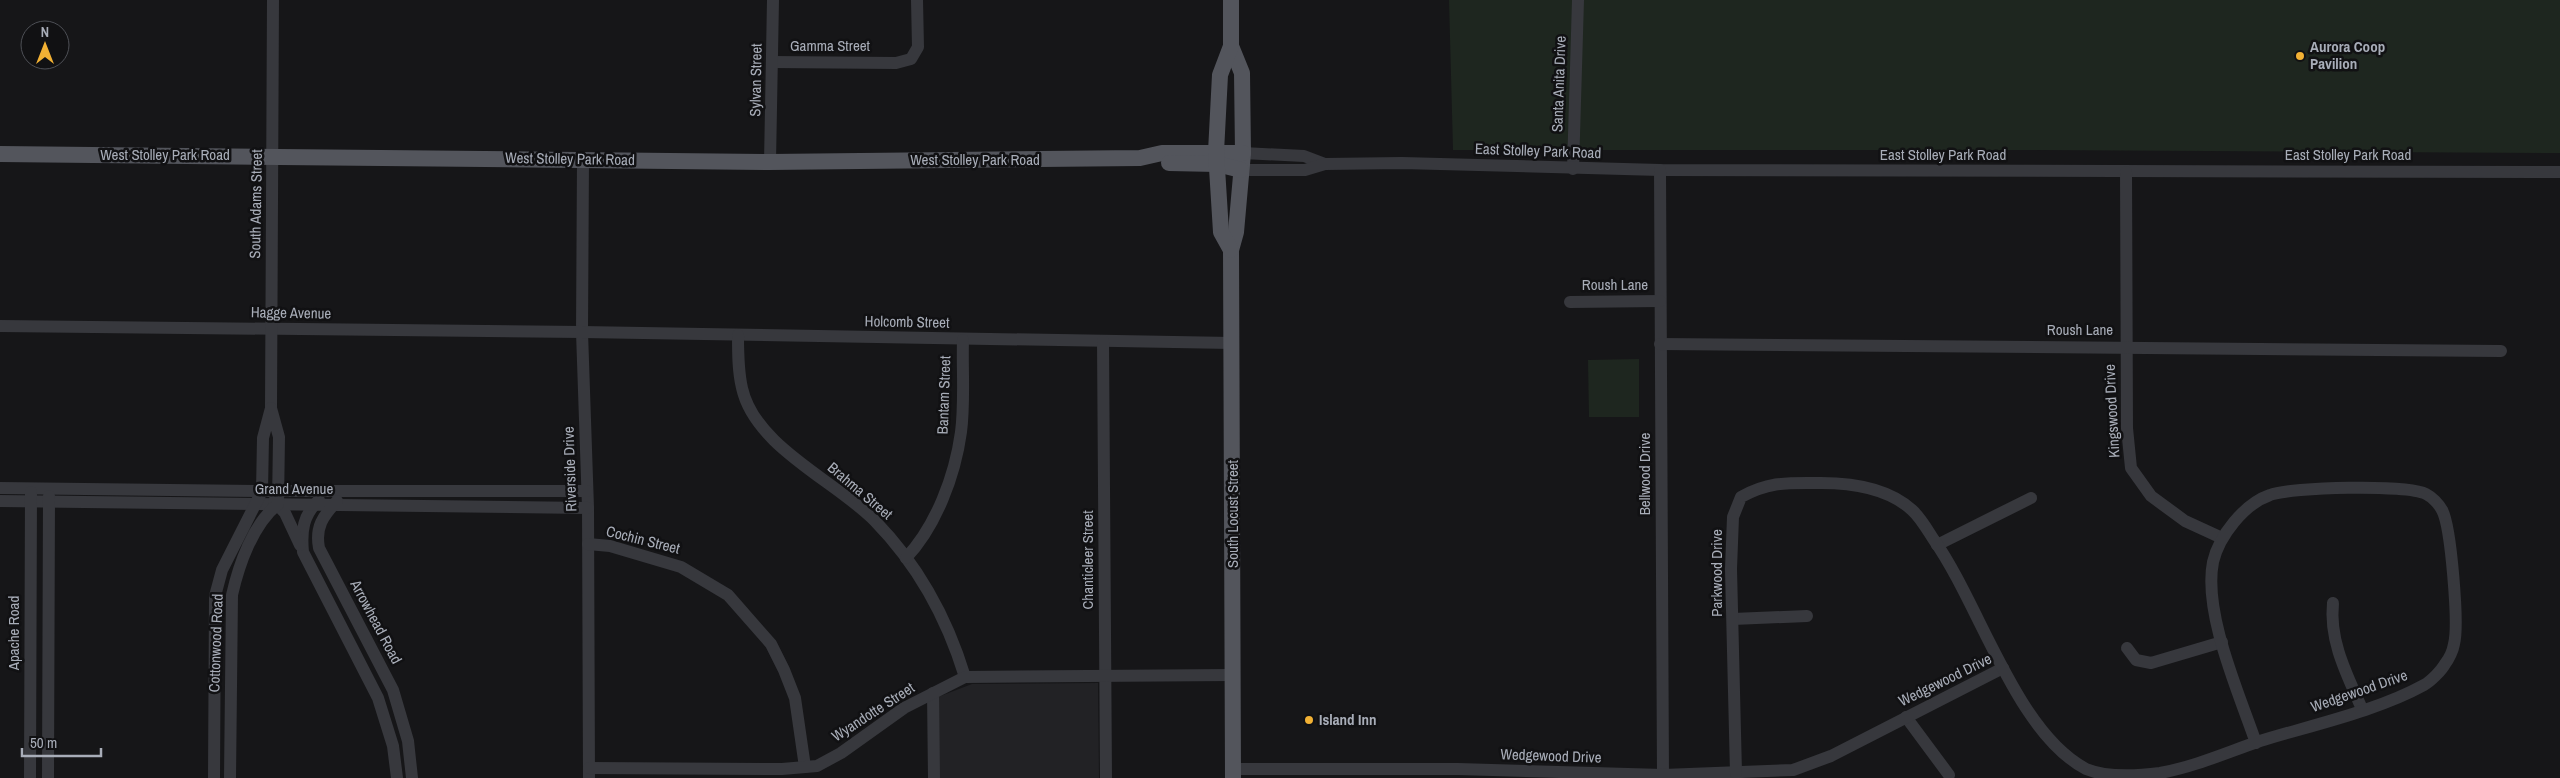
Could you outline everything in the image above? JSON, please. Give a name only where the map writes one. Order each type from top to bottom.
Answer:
[{"type":"main road","name":"South Locust Street","points":[[1231,0],[1231,46],[1220,75],[1217,158],[1221,232],[1231,250]]},
{"type":"main road","name":"South Locust Street","points":[[1231,46],[1242,73],[1243,153],[1236,232],[1231,250],[1233,774]]},
{"type":"main road","name":"West Stolley Park Road","points":[[0,154],[273,155],[770,162],[1140,158],[1162,153],[1217,158],[1243,153]]},
{"type":"main road","name":"West Stolley Park Road","points":[[1217,158],[1241,170]]},
{"type":"street","name":"South Adams Street","points":[[271,408],[273,0]]},
{"type":"street","name":"Sylvan Street","points":[[770,162],[773,0]]},
{"type":"street","name":"Gamma Street","points":[[772,62],[888,63],[912,60],[918,47],[917,0]]},
{"type":"street","name":"Santa Anita Drive","points":[[1573,169],[1578,0]]},
{"type":"street","name":"East Stolley Park Road","points":[[1243,153],[1304,156],[1325,164]]},
{"type":"street","name":"Riverside Drive","points":[[582,160],[582,332],[588,508],[589,773]]},
{"type":"street","name":"East Stolley Park Road","points":[[1241,170],[1305,170],[1325,164],[1402,163],[1660,170],[2560,172]]},
{"type":"street","name":"Bellwood Drive","points":[[1660,170],[1663,777]]},
{"type":"street","name":"Kingswood Drive","points":[[2126,172],[2126,428],[2132,468],[2151,496],[2185,522],[2222,538]]},
{"type":"street","name":"Roush Lane","points":[[1570,302],[1660,302]]},
{"type":"street","name":"Hagge Avenue","points":[[0,326],[582,332]]},
{"type":"street","name":"Holcomb Street","points":[[582,332],[963,340],[1232,343]]},
{"type":"street","name":"Brahma Street","points":[[738,335],[742,390],[752,412],[797,463],[836,488],[874,520],[918,572],[954,639],[965,677]]},
{"type":"street","name":"Bantam Street","points":[[906,558],[915,548],[933,518],[952,475],[961,432],[963,340]]},
{"type":"street","name":"Chanticleer Street","points":[[1102,341],[1106,778]]},
{"type":"street","name":"Roush Lane","points":[[1660,344],[2126,346],[2501,351]]},
{"type":"street","points":[[271,408],[263,438],[262,491],[278,504],[378,698],[393,746],[396,778]]},
{"type":"street","points":[[271,408],[279,437],[278,504]]},
{"type":"street","name":"Parkwood Drive","points":[[1736,773],[1733,517],[1741,497],[1762,486],[1792,483],[1842,483],[1883,492],[1914,511],[1952,565],[2003,668]]},
{"type":"street","name":"Grand Avenue","points":[[0,488],[262,491],[587,491]]},
{"type":"street","name":"Apache Road","points":[[30,778],[31,488]]},
{"type":"street","points":[[48,778],[49,488]]},
{"type":"street","name":"Wedgewood Drive","points":[[1233,774],[1458,770],[1663,777],[1793,770],[1831,756],[2003,668],[2040,728],[2066,757],[2091,772],[2120,778],[2165,772],[2362,709],[2428,684],[2446,664],[2455,643],[2454,600],[2448,523],[2440,505],[2425,493],[2395,489],[2298,488],[2267,495],[2245,510],[2222,538]]},
{"type":"street","name":"Cottonwood Road","points":[[214,778],[215,596],[222,570],[262,491]]},
{"type":"street","points":[[303,552],[301,535],[303,525],[314,504],[328,491]]},
{"type":"street","name":"Arrowhead Road","points":[[346,491],[319,525],[316,534],[319,548],[393,690],[408,741],[412,778]]},
{"type":"street","points":[[1937,545],[2031,498]]},
{"type":"street","name":"Grand Avenue","points":[[0,501],[588,508]]},
{"type":"street","name":"Cottonwood Road","points":[[230,778],[232,595],[237,572],[258,530],[267,515],[278,504]]},
{"type":"street","points":[[2222,538],[2214,560],[2212,588],[2214,617],[2256,743]]},
{"type":"street","name":"Cochin Street","points":[[588,544],[610,546],[681,566],[728,595],[771,644],[784,670],[795,698],[805,767]]},
{"type":"street","points":[[2333,603],[2331,619],[2341,662],[2362,709]]},
{"type":"street","points":[[1733,619],[1807,616]]},
{"type":"street","points":[[2127,648],[2136,660],[2151,663],[2222,642]]},
{"type":"street","name":"Wyandotte Street","points":[[589,773],[762,773],[817,766],[841,752],[904,708],[965,677],[1233,675]]},
{"type":"street","points":[[933,693],[934,778]]},
{"type":"street","points":[[1906,717],[1949,775]]},
{"type":"shaded area","points":[[1449,0],[2560,0],[2560,153],[2036,150],[1453,150]]},
{"type":"shaded area","points":[[1639,359],[1639,417],[1589,417],[1588,360]]},
{"type":"shaded area","points":[[1098,683],[1099,778],[939,778],[938,697],[972,684]]},
{"type":"place","name":"Aurora Coop Pavilion","points":[[2300,56]]},
{"type":"place","name":"Island Inn","points":[[1309,720]]}]
